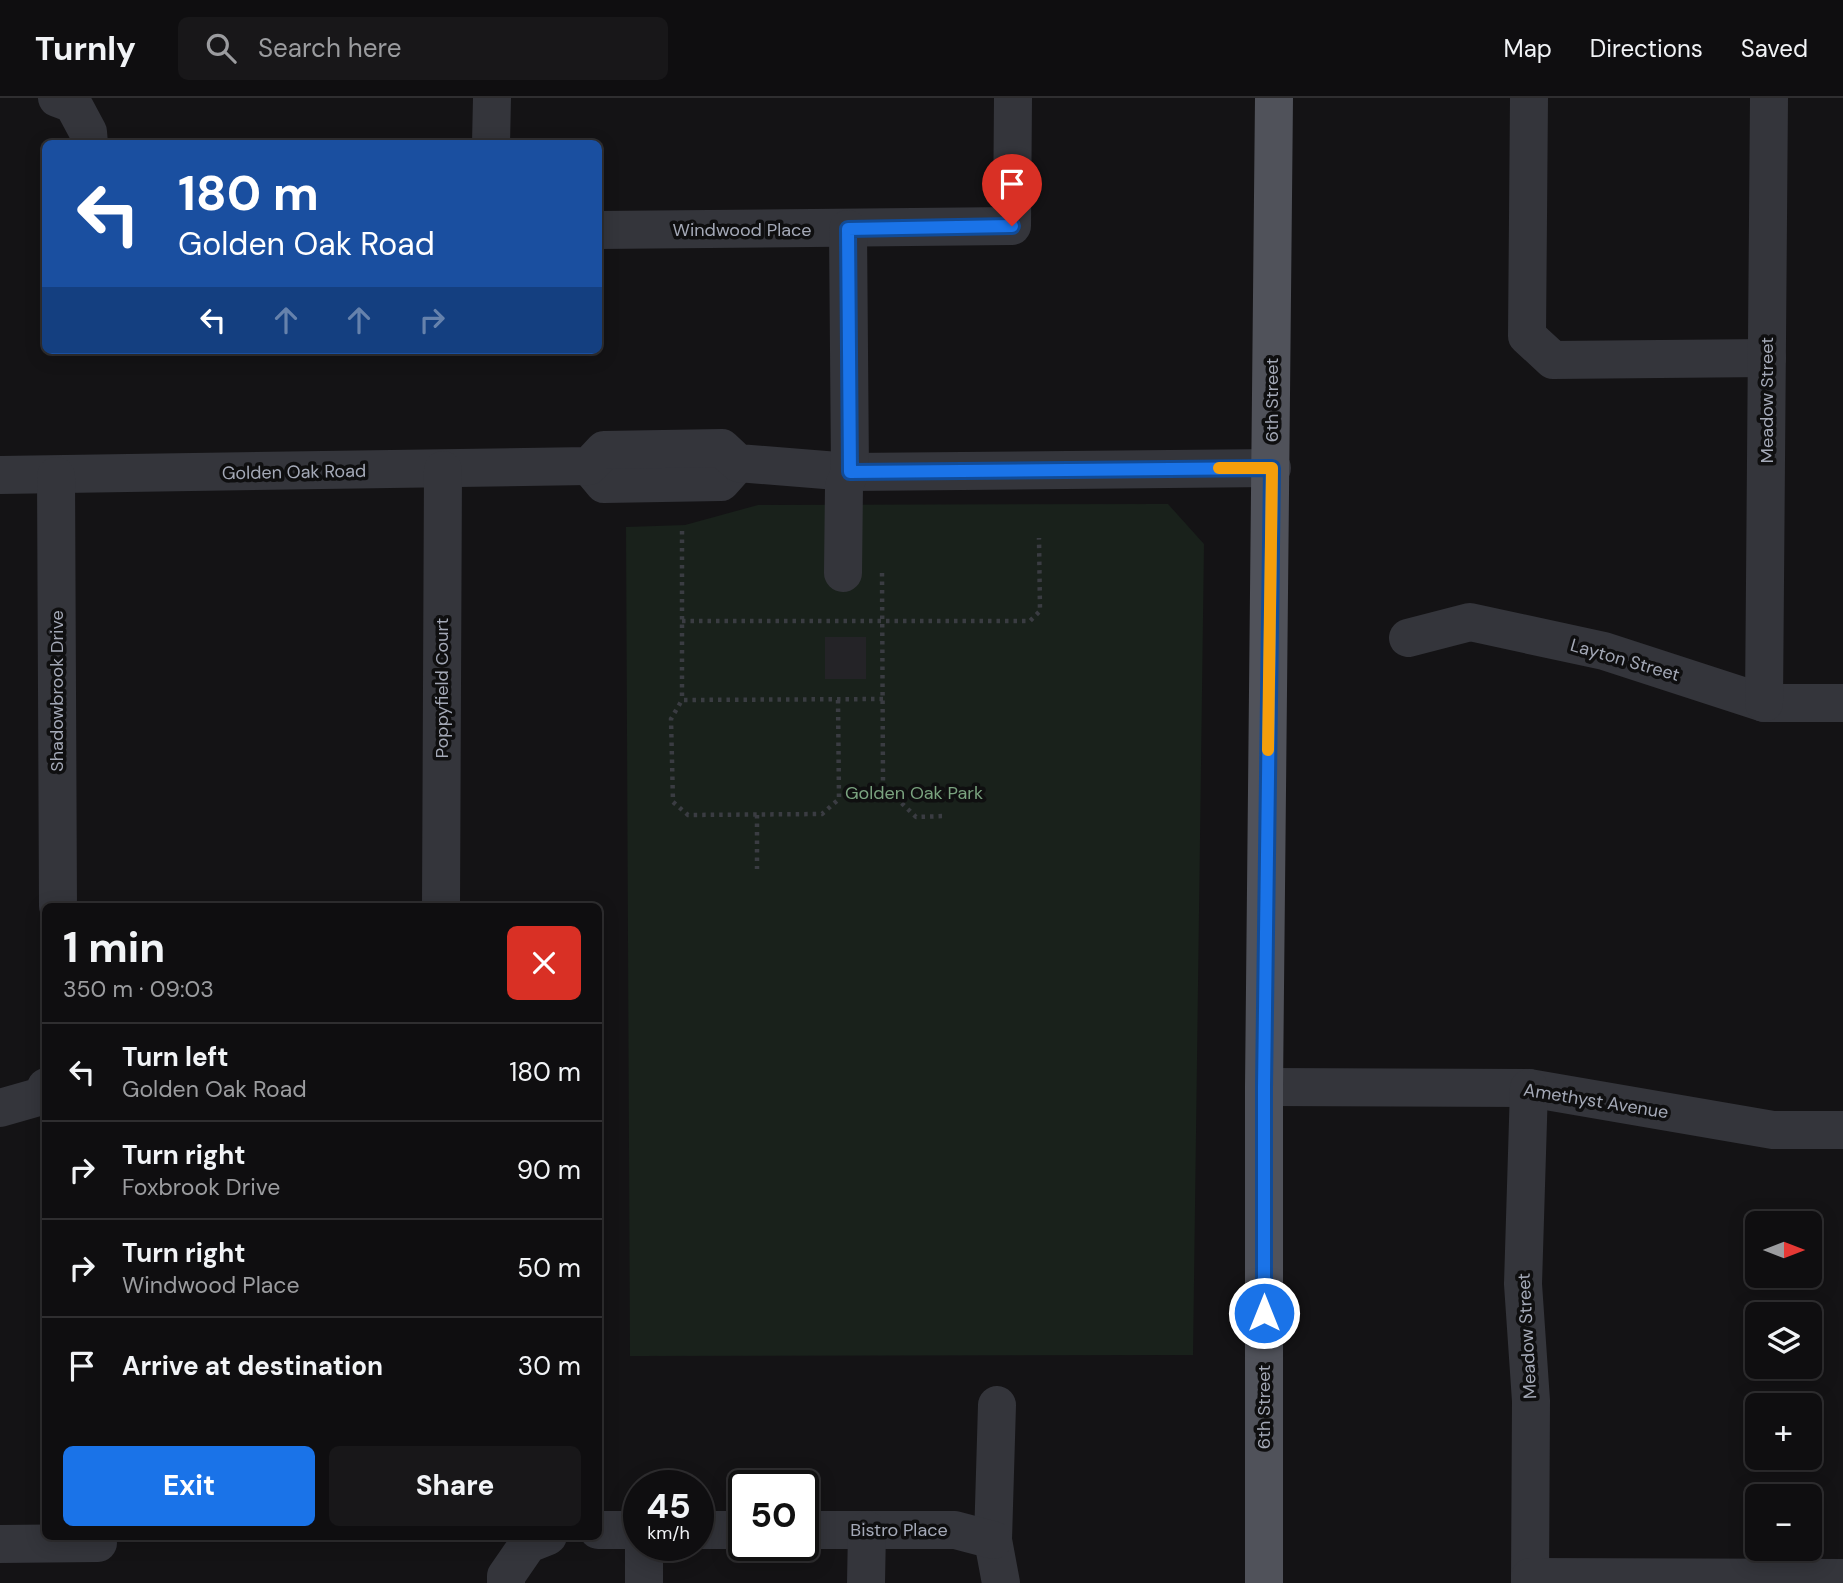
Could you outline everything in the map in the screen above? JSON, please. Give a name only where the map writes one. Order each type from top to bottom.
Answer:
[{"type":"main road","name":"6th Street","points":[[1264,1583],[1264,1087],[1274,98]]},
{"type":"street","points":[[491,140],[492,98]]},
{"type":"street","name":"Windwood Place","points":[[602,230],[1012,226],[1013,98]]},
{"type":"street","points":[[1529,98],[1527,336],[1553,360],[1767,358]]},
{"type":"street","name":"Meadow Street","points":[[1764,703],[1769,98]]},
{"type":"street","points":[[65,101],[89,132],[89,140]]},
{"type":"street","points":[[843,573],[844,486],[850,472],[848,229]]},
{"type":"street","name":"Golden Oak Road","points":[[0,475],[589,466],[604,450],[662,466],[722,448],[738,463],[850,472],[1272,468]]},
{"type":"street","name":"Poppyfield Court","points":[[441,903],[443,470]]},
{"type":"street","name":"Shadowbrook Drive","points":[[56,476],[58,903]]},
{"type":"street","name":"Layton Street","points":[[1408,639],[1470,622],[1604,651],[1764,703],[1843,703]]},
{"type":"street","name":"Amethyst Avenue","points":[[1264,1087],[1529,1088],[1773,1130],[1843,1130]]},
{"type":"street","name":"Meadow Street","points":[[1529,1088],[1523,1284],[1531,1401],[1530,1580]]},
{"type":"street","points":[[0,1108],[42,1093]]},
{"type":"street","points":[[997,1405],[993,1540],[1001,1583]]},
{"type":"street","points":[[602,1530],[623,1530]]},
{"type":"street","name":"Bistro Place","points":[[819,1530],[955,1530],[993,1540]]},
{"type":"street","points":[[866,1583],[867,1530]]},
{"type":"street","points":[[506,1583],[506,1576],[538,1540]]},
{"type":"street","points":[[0,1544],[98,1544]]},
{"type":"street","points":[[643,1583],[644,1561]]},
{"type":"street","points":[[1530,1580],[1843,1578]]},
{"type":"path","points":[[682,531],[682,700],[671,719],[673,802],[688,815],[822,814],[839,799],[838,700]]},
{"type":"path","points":[[682,621],[1030,621],[1040,611],[1039,538]]},
{"type":"path","points":[[882,573],[883,785],[916,817],[945,816]]},
{"type":"path","points":[[682,700],[883,699]]},
{"type":"path","points":[[757,815],[757,869]]},
{"type":"green space","name":"Golden Oak Park","points":[[1168,504],[1204,544],[1193,1355],[630,1356],[626,527],[685,525],[758,505]]},
{"type":"building","points":[[825,637],[866,637],[866,679],[825,679]]},
{"type":"slow traffic","points":[[1219,468],[1272,468],[1268,750]]},
{"type":"route","points":[[1012,226],[848,229],[850,472],[1272,468],[1264,1087],[1264,1313]]}]
